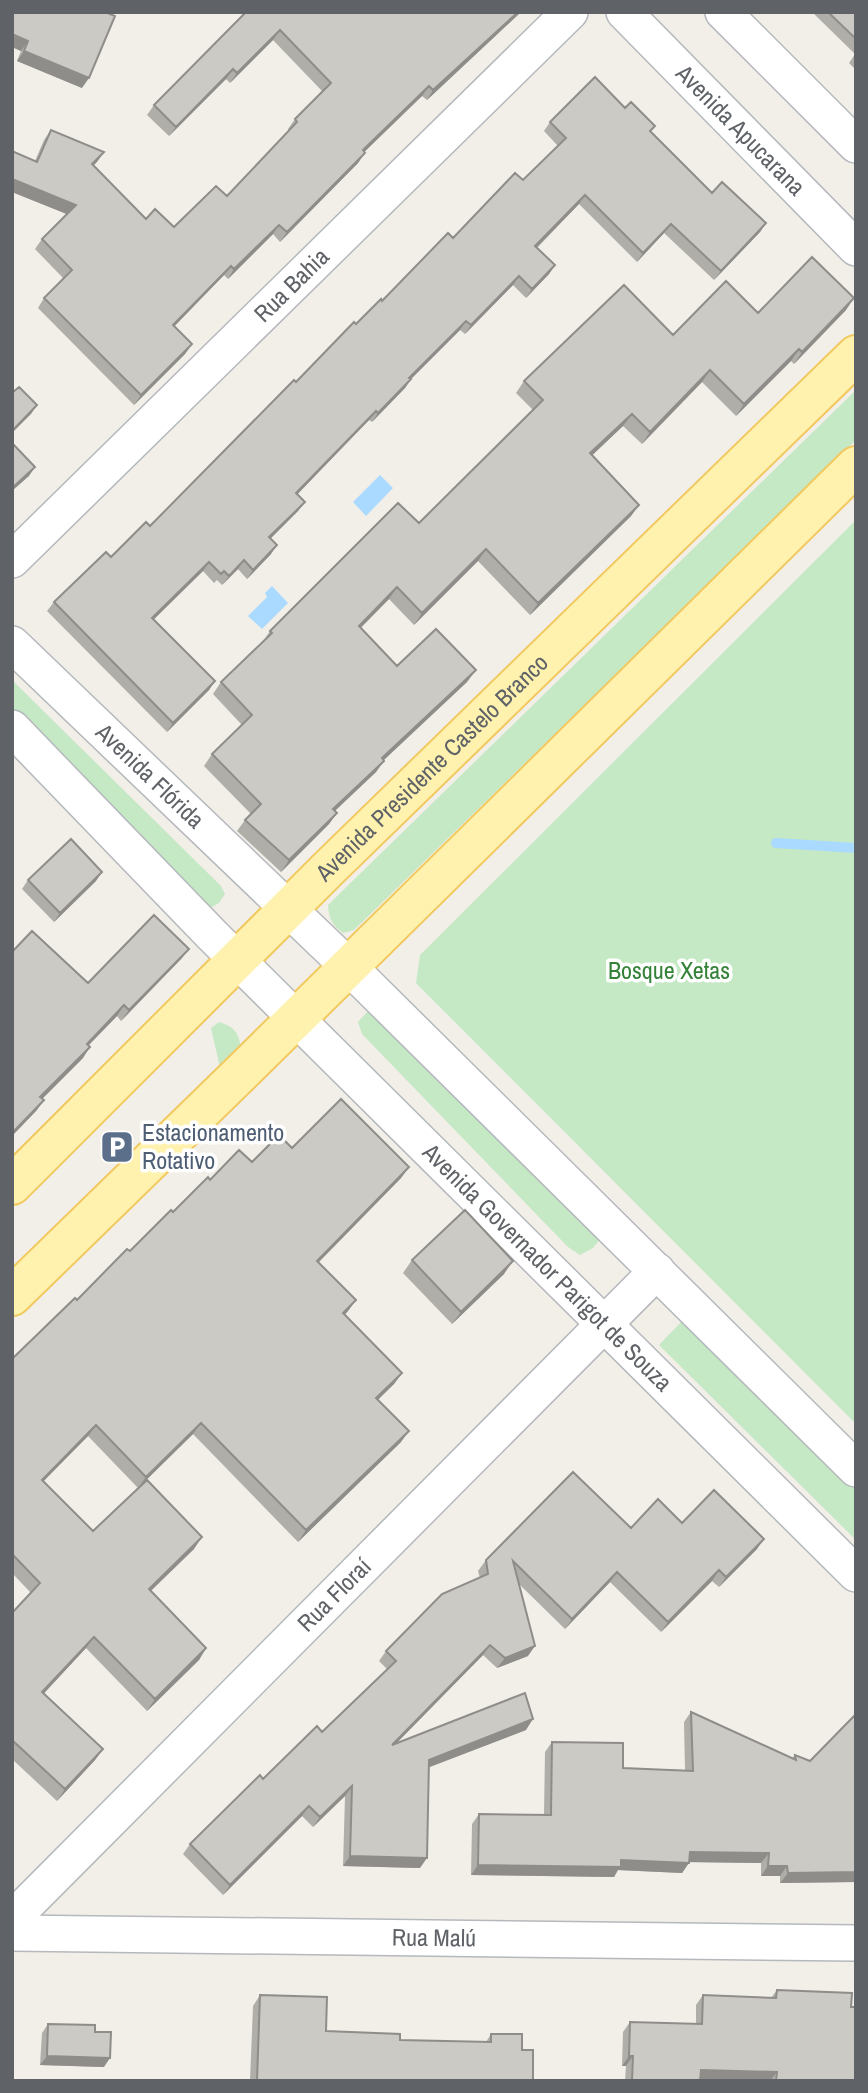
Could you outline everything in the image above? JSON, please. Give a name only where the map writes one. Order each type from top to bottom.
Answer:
[{"type":"main road","name":"Avenida Presidente Castelo Branco","points":[[12,1185],[289,908],[856,355]]},
{"type":"main road","points":[[12,1296],[856,466]]},
{"type":"street","name":"Rua Bahia","points":[[12,560],[570,12]]},
{"type":"street","name":"Avenida Apucarana","points":[[624,12],[856,248]]},
{"type":"street","points":[[723,12],[856,145]]},
{"type":"street","name":"Avenida Flórida","points":[[12,644],[289,908]]},
{"type":"street","points":[[12,728],[237,960]]},
{"type":"street","points":[[289,908],[856,1469]]},
{"type":"street","name":"Avenida Governador Parigot de Souza","points":[[237,960],[856,1574]]},
{"type":"street","name":"Rua Floraí","points":[[12,1919],[657,1271]]},
{"type":"street","name":"Rua Malú","points":[[12,1933],[856,1943]]},
{"type":"green space","points":[[856,390],[856,440],[354,930],[343,933],[336,927],[330,918],[328,905]]},
{"type":"green space","name":"Bosque Xetas","points":[[856,520],[856,1424],[416,983],[420,955]]},
{"type":"green space","points":[[12,680],[221,886],[225,894],[219,903],[210,908],[203,904],[12,716]]},
{"type":"green space","points":[[379,1008],[600,1239],[593,1248],[580,1255],[568,1247],[362,1034],[358,1022],[368,1011]]},
{"type":"green space","points":[[219,1022],[235,1031],[241,1049],[221,1072],[211,1028]]},
{"type":"green space","points":[[685,1318],[856,1490],[856,1540],[659,1345]]},
{"type":"water","points":[[380,475],[393,488],[366,516],[353,502]]},
{"type":"water","points":[[272,586],[288,603],[262,629],[248,616],[267,597],[265,593]]},
{"type":"building","points":[[12,12],[105,12],[115,16],[89,78],[24,51],[28,41],[12,34]]},
{"type":"building","points":[[246,12],[518,12],[433,90],[429,86],[363,150],[365,153],[287,232],[279,225],[234,269],[231,266],[173,325],[192,344],[141,395],[44,298],[72,270],[42,239],[76,205],[12,179],[12,151],[37,162],[51,130],[104,152],[92,164],[146,219],[155,209],[174,227],[216,186],[227,196],[297,122],[295,119],[331,83],[280,30],[237,73],[233,69],[176,127],[154,105]]},
{"type":"building","points":[[828,12],[856,12],[856,39]]},
{"type":"building","points":[[595,77],[625,108],[631,102],[655,126],[650,131],[712,193],[722,182],[766,223],[721,271],[671,224],[643,253],[585,195],[535,246],[555,265],[532,289],[519,276],[471,325],[466,321],[378,413],[376,411],[296,493],[305,502],[269,537],[277,545],[253,570],[244,560],[229,576],[224,571],[221,574],[209,562],[152,618],[215,681],[173,723],[54,602],[106,552],[111,557],[146,522],[150,526],[294,380],[296,382],[354,322],[356,324],[381,299],[382,301],[448,233],[453,238],[515,173],[523,180],[566,138],[550,122]]},
{"type":"building","points":[[812,257],[854,298],[802,352],[799,349],[744,404],[710,370],[650,432],[632,414],[590,453],[639,505],[538,603],[486,549],[422,613],[397,587],[359,626],[397,666],[436,629],[476,670],[382,758],[384,761],[333,809],[337,813],[289,860],[245,820],[261,804],[212,754],[252,715],[221,682],[398,503],[419,523],[543,400],[524,381],[624,285],[673,335],[726,281],[758,313]]},
{"type":"building","points":[[19,387],[37,405],[12,431],[12,393]]},
{"type":"building","points":[[12,443],[35,467],[12,488]]},
{"type":"building","points":[[71,839],[102,872],[60,913],[28,880]]},
{"type":"building","points":[[154,915],[189,949],[129,1010],[124,1005],[87,1044],[90,1047],[40,1097],[44,1100],[12,1133],[12,952],[32,931],[88,983]]},
{"type":"building","points":[[341,1099],[409,1167],[317,1261],[356,1300],[343,1313],[402,1373],[376,1398],[409,1431],[306,1530],[201,1423],[146,1477],[96,1425],[42,1480],[93,1531],[147,1480],[202,1537],[149,1589],[206,1648],[155,1699],[94,1637],[42,1692],[103,1749],[65,1789],[12,1740],[12,1613],[40,1583],[12,1554],[12,1359],[75,1298],[77,1300],[127,1249],[130,1251],[208,1177],[210,1180],[239,1150],[252,1162],[279,1135],[292,1148]]},
{"type":"building","points":[[465,1210],[513,1261],[461,1312],[412,1260]]},
{"type":"building","points":[[573,1472],[631,1528],[658,1499],[682,1523],[714,1490],[764,1539],[726,1577],[719,1570],[668,1622],[617,1572],[572,1619],[513,1561],[535,1646],[505,1658],[490,1645],[392,1745],[525,1693],[533,1719],[429,1760],[427,1858],[350,1856],[352,1786],[320,1817],[309,1806],[230,1885],[190,1844],[260,1775],[263,1779],[317,1726],[322,1732],[396,1661],[386,1651],[442,1594],[488,1574],[486,1560]]},
{"type":"building","points":[[691,1712],[796,1760],[795,1755],[810,1761],[856,1714],[856,1872],[788,1873],[787,1866],[768,1866],[769,1853],[690,1852],[689,1863],[621,1860],[621,1867],[478,1865],[479,1814],[551,1815],[552,1742],[623,1743],[623,1768],[693,1771]]},
{"type":"building","points":[[777,1990],[852,1993],[851,2007],[856,2007],[856,2081],[776,2081],[777,2072],[701,2070],[700,2081],[632,2081],[633,2056],[629,2056],[630,2022],[702,2024],[703,1995],[776,1998]]},
{"type":"building","points":[[260,1995],[327,1997],[326,2031],[400,2034],[400,2040],[491,2042],[491,2034],[522,2034],[522,2050],[533,2050],[533,2081],[257,2081]]},
{"type":"building","points":[[48,2024],[95,2025],[95,2032],[111,2032],[110,2058],[47,2056]]},
{"type":"waterway","points":[[776,843],[856,848]]},
{"type":"place","name":"Estacionamento Rotativo","points":[[117,1147]]}]
